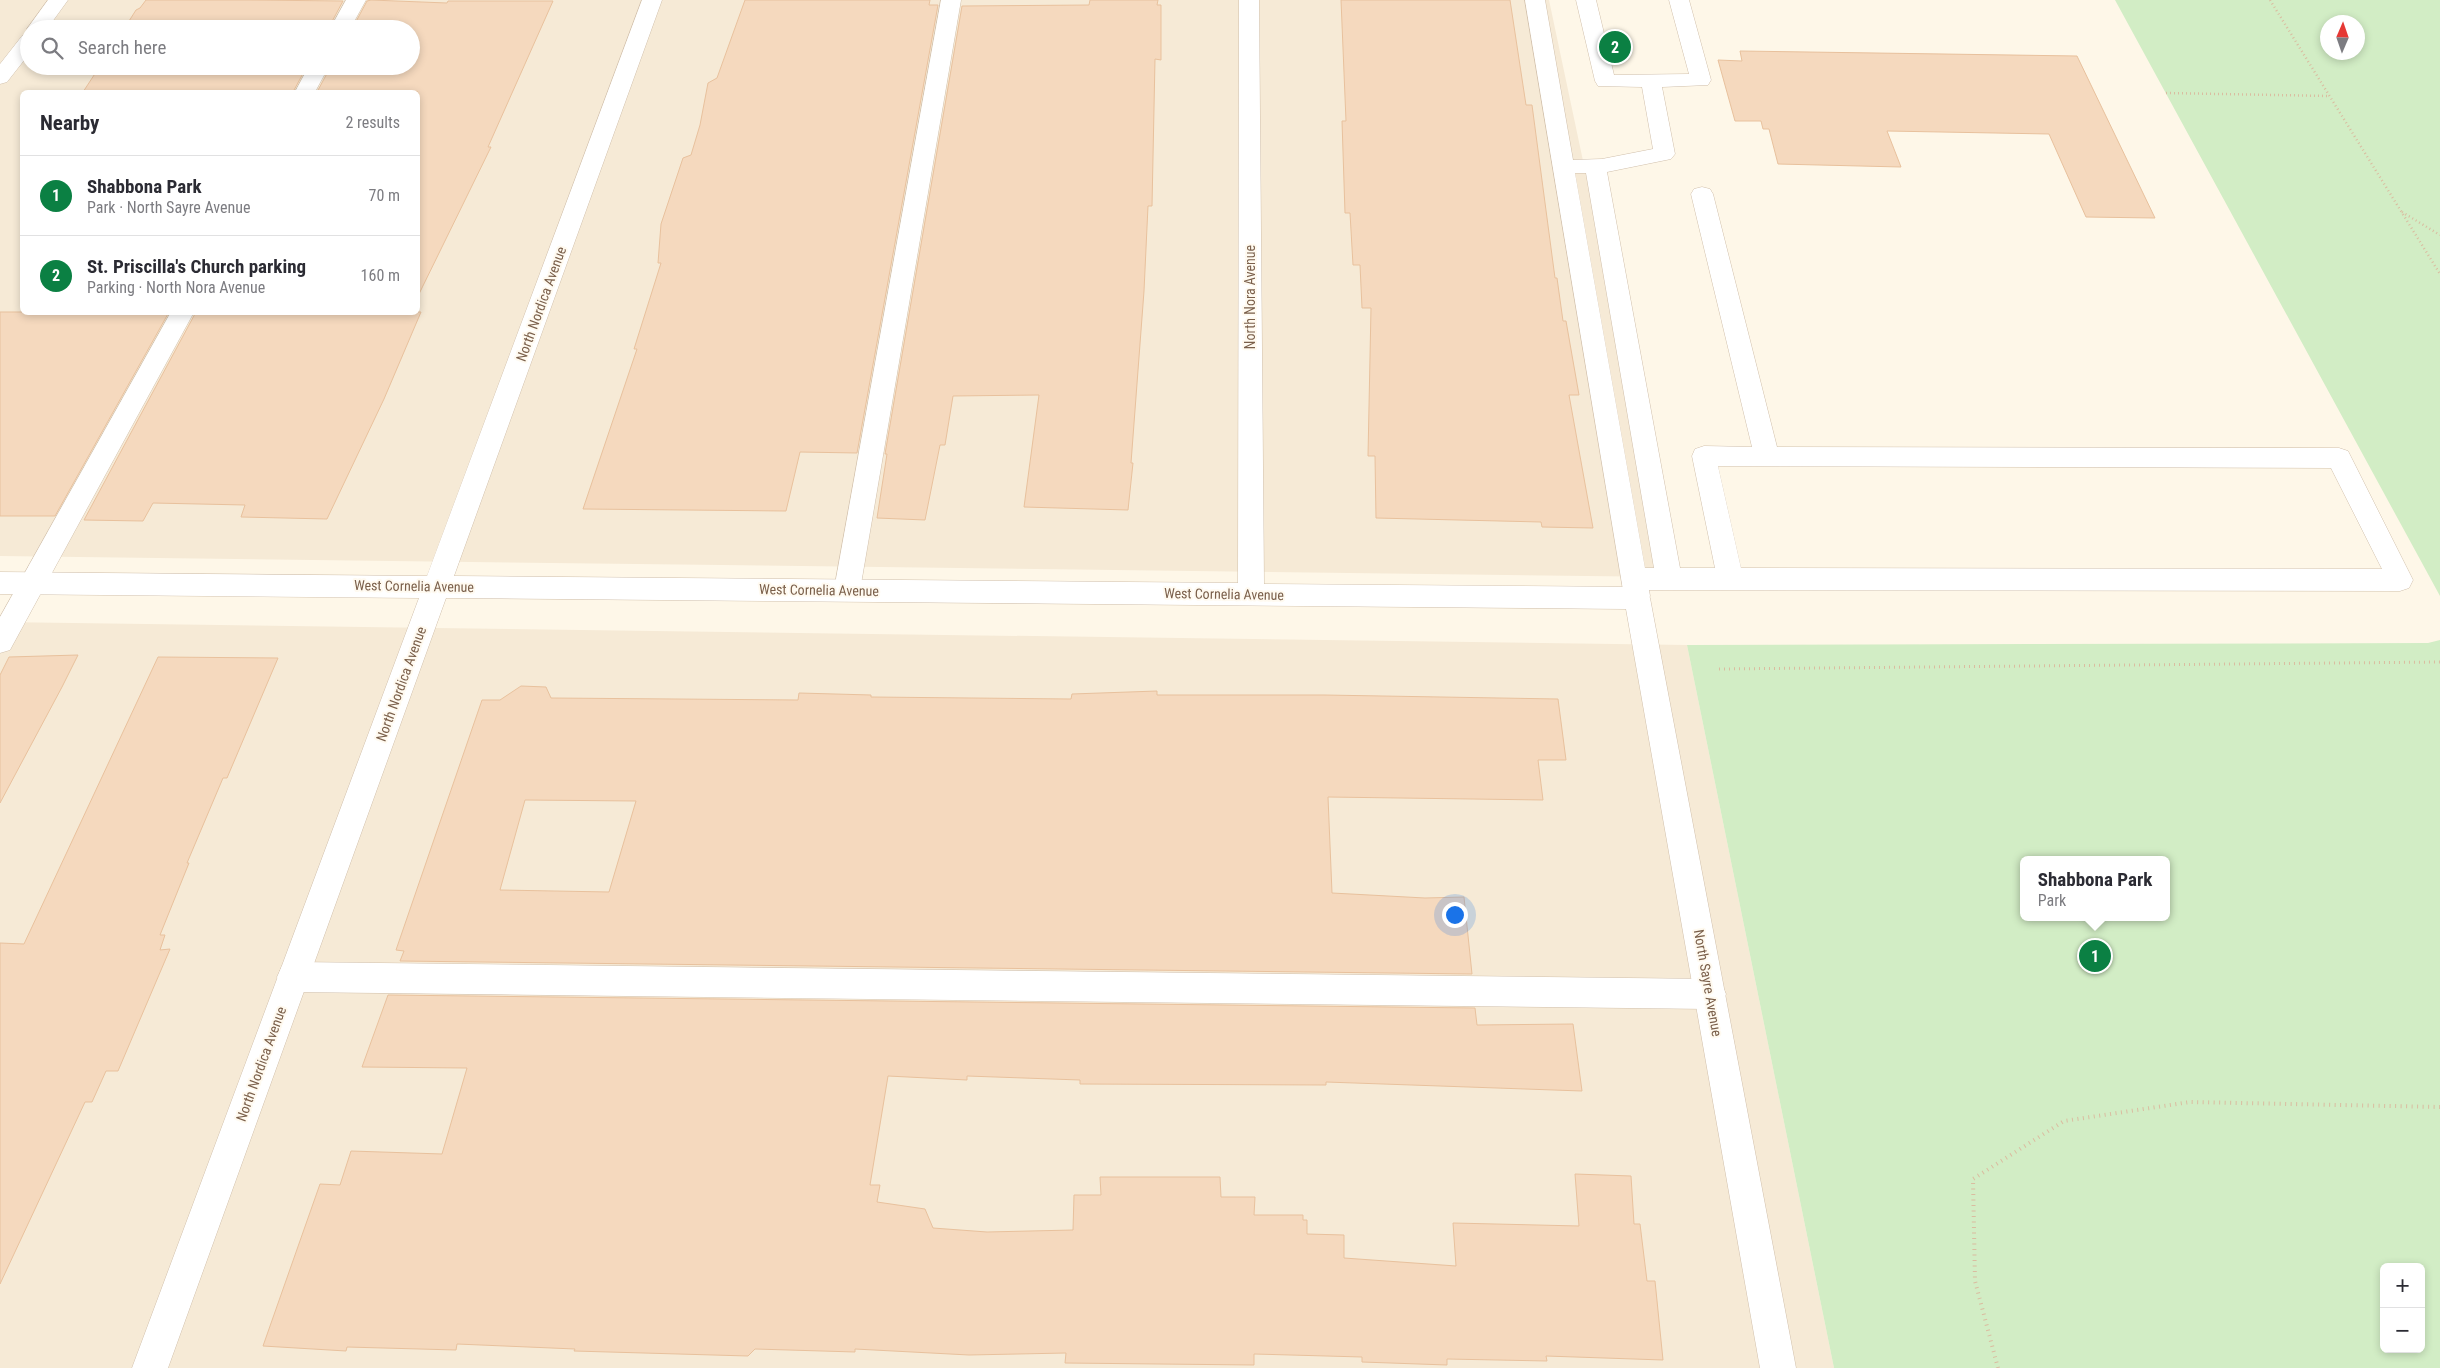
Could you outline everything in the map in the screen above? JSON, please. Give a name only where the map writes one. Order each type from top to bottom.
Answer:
[{"type":"street","points":[[44,20],[58,0]]},
{"type":"street","points":[[345,20],[356,0]]},
{"type":"street","name":"North Nordica Avenue","points":[[150,1368],[652,0]]},
{"type":"street","points":[[846,590],[951,0]]},
{"type":"street","name":"North Nora Avenue","points":[[1249,0],[1250,594]]},
{"type":"street","name":"North Sayre Avenue","points":[[1535,0],[1636,588],[1778,1368]]},
{"type":"street","points":[[1586,0],[1605,81],[1701,80],[1679,0]]},
{"type":"street","points":[[0,78],[20,52]]},
{"type":"street","points":[[306,90],[314,75]]},
{"type":"street","points":[[1563,166],[1595,166],[1664,154],[1651,80]]},
{"type":"street","points":[[1595,166],[1670,579]]},
{"type":"street","points":[[1702,194],[1767,456],[1704,456],[1730,579]]},
{"type":"street","points":[[0,642],[181,315]]},
{"type":"street","name":"West Cornelia Avenue","points":[[0,583],[1250,594],[1636,588],[1670,579],[2400,580],[2339,458],[1767,456]]},
{"type":"street","points":[[293,977],[1710,994]]},
{"type":"path","points":[[2270,0],[2440,274]]},
{"type":"path","points":[[2166,93],[2329,96]]},
{"type":"path","points":[[2401,211],[2440,235]]},
{"type":"path","points":[[1719,670],[2440,662]]},
{"type":"path","points":[[1998,1368],[1975,1281],[1973,1179],[2064,1121],[2190,1102],[2440,1107]]},
{"type":"shaded area","points":[[0,0],[1549,0],[1671,577],[0,556]]},
{"type":"shaded area","points":[[0,622],[1687,645],[1834,1368],[0,1368]]},
{"type":"green space","points":[[2115,0],[2440,0],[2440,596]]},
{"type":"green space","points":[[2440,640],[2440,1368],[1834,1368],[1687,645],[2428,643]]},
{"type":"building","points":[[146,0],[343,1],[333,20],[130,20],[136,10]]},
{"type":"building","points":[[745,0],[930,0],[929,5],[938,5],[857,453],[800,452],[786,511],[583,509],[637,349],[634,349],[661,263],[658,263],[661,224],[683,158],[691,155],[700,125],[708,83],[717,78]]},
{"type":"building","points":[[1090,0],[1158,0],[1157,5],[1161,5],[1161,60],[1155,59],[1152,206],[1148,206],[1144,291],[1131,463],[1133,463],[1128,510],[1024,507],[1039,395],[953,396],[945,445],[940,445],[925,520],[877,518],[887,454],[885,454],[962,6],[1089,5]]},
{"type":"building","points":[[1341,0],[1510,0],[1526,105],[1532,105],[1555,278],[1557,278],[1563,321],[1566,321],[1579,395],[1569,395],[1593,528],[1542,527],[1541,522],[1376,518],[1375,456],[1368,456],[1371,308],[1362,308],[1360,265],[1353,265],[1350,213],[1345,213],[1342,121],[1346,121]]},
{"type":"building","points":[[367,1],[447,3],[448,1],[553,1],[488,147],[491,147],[420,292],[420,90],[318,90],[326,75],[420,75],[420,20],[357,20]]},
{"type":"building","points":[[1740,51],[2077,56],[2155,218],[2086,217],[2049,134],[1887,131],[1901,167],[1778,164],[1769,129],[1763,129],[1761,121],[1735,121],[1718,60],[1742,61]]},
{"type":"building","points":[[94,75],[302,75],[294,90],[84,90]]},
{"type":"building","points":[[0,312],[20,312],[20,315],[167,315],[55,516],[0,516]]},
{"type":"building","points":[[194,315],[420,315],[384,399],[327,519],[241,517],[245,505],[153,503],[143,521],[84,520]]},
{"type":"building","points":[[78,655],[0,803],[0,675],[9,657]]},
{"type":"building","points":[[158,657],[278,658],[227,778],[223,778],[187,863],[189,863],[160,935],[165,935],[160,950],[170,949],[118,1071],[106,1071],[92,1102],[85,1102],[0,1284],[0,943],[24,944]]},
{"type":"building","points":[[521,686],[546,687],[551,698],[798,700],[799,693],[871,695],[871,697],[1071,699],[1072,694],[1157,691],[1157,695],[1324,695],[1558,699],[1566,760],[1538,760],[1543,800],[1328,797],[1332,893],[1425,898],[1464,897],[1472,974],[400,961],[404,951],[396,950],[482,700],[500,700]],"holes":[[[525,800],[636,801],[609,892],[500,890]]]},
{"type":"building","points":[[388,995],[1475,1008],[1477,1025],[1573,1024],[1582,1091],[1326,1082],[1326,1085],[1080,1084],[1080,1080],[967,1076],[967,1080],[888,1076],[870,1185],[880,1185],[877,1202],[925,1209],[933,1228],[987,1232],[1073,1230],[1074,1195],[1101,1195],[1100,1177],[1220,1177],[1221,1197],[1255,1197],[1254,1215],[1303,1215],[1303,1220],[1307,1220],[1307,1234],[1344,1235],[1344,1258],[1456,1266],[1453,1223],[1579,1226],[1575,1174],[1631,1176],[1634,1224],[1640,1224],[1647,1281],[1655,1281],[1663,1360],[1546,1356],[1547,1361],[1447,1359],[1447,1365],[1362,1362],[1362,1357],[1254,1354],[1254,1365],[1065,1363],[1066,1353],[969,1355],[855,1349],[855,1352],[755,1349],[748,1356],[574,1351],[575,1349],[457,1344],[456,1350],[347,1347],[346,1351],[263,1346],[320,1184],[340,1185],[351,1151],[442,1154],[467,1068],[362,1067]]},
{"type":"place","name":"St. Priscilla's Church parking","points":[[1615,47]]},
{"type":"place","name":"Shabbona Park","points":[[2095,956]]}]
